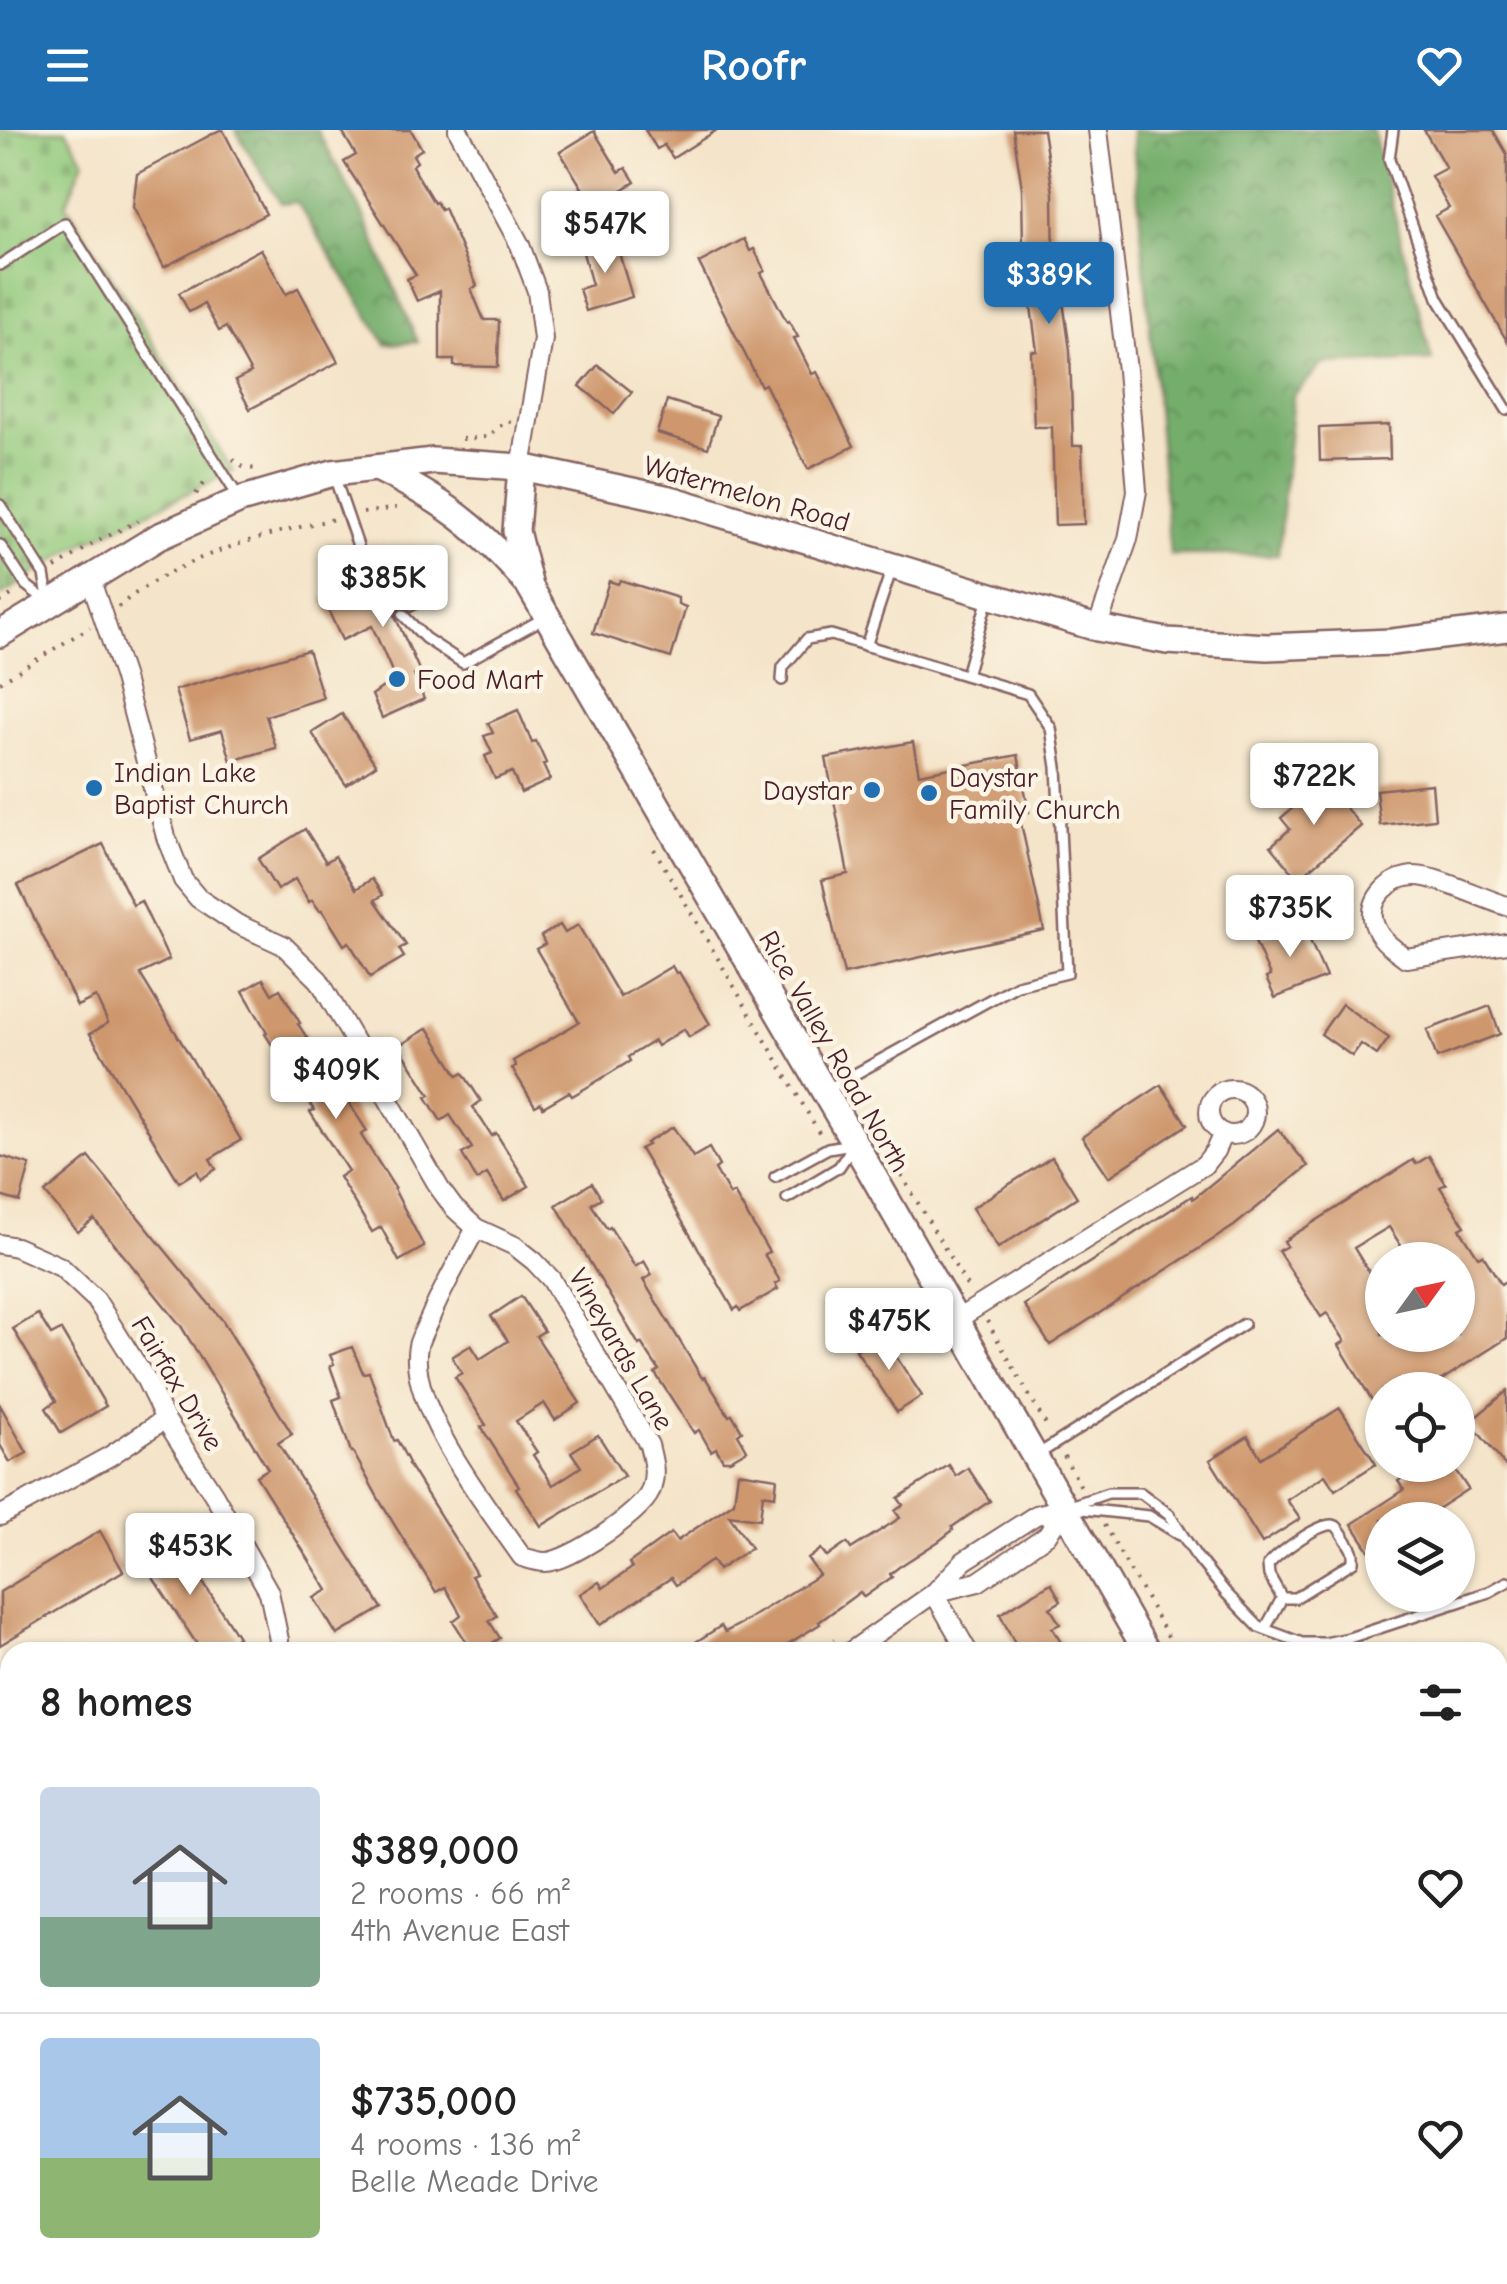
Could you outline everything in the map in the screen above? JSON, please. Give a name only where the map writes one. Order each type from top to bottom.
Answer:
[{"type":"main road","name":"Watermelon Road","points":[[0,634],[158,537],[240,500],[333,473],[433,461],[520,468],[674,500],[1097,628],[1166,640],[1268,646],[1392,642],[1507,628]]},
{"type":"main road","points":[[378,468],[444,504],[476,529],[530,587]]},
{"type":"main road","name":"Rice Valley Road North","points":[[520,468],[516,531],[530,587],[1141,1642]]},
{"type":"street","points":[[458,130],[520,244],[537,291],[543,339],[520,468]]},
{"type":"street","points":[[1097,628],[1128,539],[1137,491],[1127,370],[1098,130]]},
{"type":"street","name":"Vineyards Lane","points":[[90,578],[123,674],[166,837],[183,880],[198,898],[238,924],[283,944],[319,980],[440,1190],[476,1228],[515,1246],[552,1279],[649,1445],[656,1470],[649,1496],[612,1530],[571,1555],[547,1562],[522,1557],[466,1476],[431,1414],[416,1368],[418,1344],[476,1228]]},
{"type":"street","points":[[1507,906],[1416,876],[1394,880],[1377,897],[1373,921],[1384,942],[1406,958],[1507,943]]},
{"type":"street","points":[[956,1320],[1204,1164],[1223,1133]]},
{"type":"street","name":"Fairfax Drive","points":[[0,1244],[61,1266],[96,1300],[146,1378],[165,1419],[268,1592],[279,1642]]},
{"type":"street","points":[[0,1516],[110,1456],[165,1419]]},
{"type":"street","points":[[864,1642],[934,1593],[964,1561],[1036,1514],[1064,1508]]},
{"type":"street","points":[[934,1593],[962,1642]]},
{"type":"lane","points":[[1393,130],[1389,159],[1438,298],[1507,410]]},
{"type":"lane","points":[[0,264],[65,223],[240,500]]},
{"type":"lane","points":[[333,473],[369,578]]},
{"type":"lane","points":[[0,505],[44,574],[49,603]]},
{"type":"lane","points":[[0,545],[26,585],[49,603]]},
{"type":"lane","points":[[866,646],[892,566]]},
{"type":"lane","points":[[966,675],[989,595]]},
{"type":"lane","points":[[403,615],[425,638],[464,663],[548,616]]},
{"type":"lane","points":[[782,680],[783,666],[807,639],[831,635],[1028,694],[1051,728],[1058,767],[1067,973],[1016,986],[824,1091]]},
{"type":"lane","points":[[775,1177],[828,1148],[854,1144]]},
{"type":"lane","points":[[786,1198],[839,1167],[854,1144]]},
{"type":"lane","points":[[1034,1456],[1244,1324]]},
{"type":"lane","points":[[1064,1508],[1108,1493],[1141,1493],[1170,1514],[1226,1593],[1259,1627],[1297,1642]]},
{"type":"lane","points":[[1064,1508],[1149,1516],[1183,1537]]},
{"type":"lane","points":[[1320,1527],[1338,1527],[1354,1552],[1353,1562],[1294,1598],[1282,1598],[1269,1574],[1268,1565],[1274,1557],[1320,1527]]},
{"type":"lane","points":[[1320,1642],[1337,1640],[1489,1592],[1507,1582]]},
{"type":"lane","points":[[1266,1629],[1282,1598]]},
{"type":"path","points":[[0,682],[186,565],[250,540],[346,516],[406,506]]},
{"type":"path","points":[[654,848],[828,1148]]},
{"type":"green space","points":[[0,130],[66,130],[84,160],[66,204],[233,471],[74,548],[0,596]]},
{"type":"green space","points":[[235,130],[317,130],[362,212],[418,342],[386,344],[297,202],[281,204]]},
{"type":"green space","points":[[1132,130],[1373,130],[1432,360],[1323,364],[1293,396],[1278,555],[1170,555]]},
{"type":"building","points":[[220,130],[266,214],[164,267],[133,207],[137,174]]},
{"type":"building","points":[[341,130],[411,130],[422,149],[413,155],[417,162],[412,166],[434,203],[441,210],[444,208],[477,286],[471,289],[484,320],[499,320],[498,367],[454,366],[454,360],[440,360],[440,291],[417,301],[407,279],[416,275],[344,162],[356,155]]},
{"type":"building","points":[[645,130],[717,130],[673,158],[664,145],[657,149]]},
{"type":"building","points":[[1013,130],[1043,130],[1053,193],[1054,273],[1059,273],[1070,350],[1073,446],[1082,446],[1084,524],[1055,525],[1052,427],[1034,427],[1031,351],[1037,351]]},
{"type":"building","points":[[1424,130],[1493,130],[1507,154],[1507,341],[1435,216],[1449,208],[1431,176],[1446,168]]},
{"type":"building","points":[[594,131],[619,172],[626,168],[635,182],[586,212],[574,192],[582,188],[560,152]]},
{"type":"building","points":[[615,239],[632,297],[586,311],[579,289],[592,285],[582,249]]},
{"type":"building","points":[[744,239],[750,251],[754,249],[765,271],[761,273],[798,337],[794,338],[812,374],[817,372],[854,446],[808,469],[699,263]]},
{"type":"building","points":[[261,249],[286,294],[298,288],[338,362],[250,409],[235,381],[251,373],[226,327],[219,331],[204,304],[189,312],[179,293]]},
{"type":"building","points":[[598,365],[632,392],[614,414],[580,386]]},
{"type":"building","points":[[667,400],[718,416],[708,448],[657,433]]},
{"type":"building","points":[[1389,425],[1390,459],[1320,461],[1319,428]]},
{"type":"building","points":[[404,563],[423,606],[411,612],[400,607],[395,616],[420,672],[414,675],[424,699],[382,718],[372,695],[400,675],[394,676],[372,626],[342,640],[323,599],[362,581],[373,585],[377,575]]},
{"type":"building","points":[[620,580],[678,598],[678,604],[686,607],[671,658],[593,633],[609,581],[618,584]]},
{"type":"building","points":[[308,650],[323,698],[266,716],[276,748],[231,761],[222,730],[190,739],[175,690]]},
{"type":"building","points":[[518,710],[532,743],[536,741],[550,780],[521,793],[512,772],[495,779],[485,756],[492,753],[484,736],[493,733],[488,723]]},
{"type":"building","points":[[342,714],[376,765],[346,785],[312,733]]},
{"type":"building","points":[[913,742],[919,774],[1018,755],[1029,812],[1019,814],[1044,930],[844,974],[822,880],[848,874],[826,758]]},
{"type":"building","points":[[1317,774],[1361,826],[1298,879],[1271,846],[1290,829],[1281,818],[1302,800],[1296,792]]},
{"type":"building","points":[[1432,784],[1435,819],[1380,825],[1376,790]]},
{"type":"building","points":[[305,829],[326,862],[335,856],[356,889],[372,879],[383,895],[375,900],[406,945],[399,949],[404,957],[370,977],[349,942],[344,945],[322,910],[312,900],[309,902],[295,879],[277,890],[258,859]]},
{"type":"building","points":[[103,844],[133,905],[141,901],[169,960],[140,974],[241,1140],[210,1159],[216,1169],[201,1179],[197,1171],[179,1182],[90,1034],[108,1023],[96,997],[77,1006],[18,885]]},
{"type":"building","points":[[1302,922],[1326,977],[1275,998],[1255,942]]},
{"type":"building","points":[[560,925],[565,933],[578,925],[620,997],[672,966],[710,1024],[689,1037],[684,1029],[657,1046],[654,1041],[591,1085],[543,1107],[541,1103],[535,1106],[512,1068],[516,1066],[513,1061],[579,1022],[536,949],[545,944],[541,936]]},
{"type":"building","points":[[263,979],[272,994],[280,989],[367,1131],[361,1135],[395,1188],[424,1247],[399,1261],[381,1227],[372,1232],[339,1177],[348,1171],[310,1112],[314,1110],[265,1034],[243,991]]},
{"type":"building","points":[[1342,1004],[1389,1038],[1377,1055],[1361,1044],[1352,1056],[1321,1034]]},
{"type":"building","points":[[1490,1006],[1500,1034],[1437,1058],[1427,1030]]},
{"type":"building","points":[[428,1028],[458,1076],[463,1073],[481,1101],[473,1107],[492,1136],[496,1133],[529,1186],[504,1201],[487,1174],[477,1180],[462,1154],[472,1148],[450,1115],[441,1121],[426,1097],[430,1095],[399,1046]]},
{"type":"building","points":[[1161,1085],[1187,1125],[1109,1177],[1082,1137]]},
{"type":"building","points":[[673,1127],[693,1157],[709,1148],[719,1166],[715,1169],[769,1252],[764,1254],[780,1281],[775,1284],[778,1289],[740,1311],[738,1307],[734,1310],[640,1149]]},
{"type":"building","points":[[1278,1129],[1308,1166],[1234,1226],[1050,1345],[1024,1305],[1192,1196],[1193,1199]]},
{"type":"building","points":[[0,1156],[30,1165],[20,1202],[0,1196]]},
{"type":"building","points":[[1429,1156],[1446,1184],[1440,1187],[1465,1226],[1460,1229],[1468,1242],[1399,1242],[1389,1227],[1354,1248],[1365,1266],[1365,1352],[1475,1352],[1475,1252],[1478,1257],[1483,1255],[1501,1284],[1507,1280],[1507,1338],[1454,1372],[1365,1372],[1365,1389],[1339,1345],[1345,1341],[1327,1313],[1321,1317],[1278,1251],[1287,1246],[1284,1241],[1413,1160],[1416,1164]]},
{"type":"building","points":[[89,1157],[223,1321],[292,1434],[278,1443],[382,1608],[337,1635],[314,1598],[328,1590],[256,1476],[268,1469],[181,1326],[94,1219],[78,1232],[45,1193]]},
{"type":"building","points":[[1052,1157],[1077,1197],[998,1248],[972,1208]]},
{"type":"building","points":[[592,1183],[601,1198],[591,1204],[635,1267],[644,1261],[652,1275],[643,1280],[702,1378],[742,1431],[738,1434],[747,1450],[730,1460],[723,1460],[716,1448],[711,1451],[699,1430],[694,1433],[556,1205]]},
{"type":"building","points":[[521,1296],[544,1331],[536,1336],[580,1403],[555,1420],[544,1403],[516,1421],[537,1452],[533,1455],[553,1485],[581,1467],[571,1452],[598,1435],[624,1476],[541,1526],[481,1427],[486,1425],[455,1377],[462,1373],[452,1357],[471,1345],[480,1359],[508,1341],[491,1316]]},
{"type":"building","points":[[38,1314],[51,1335],[61,1330],[106,1406],[61,1433],[46,1408],[56,1401],[13,1329]]},
{"type":"building","points":[[881,1334],[922,1396],[897,1412],[856,1350]]},
{"type":"building","points":[[352,1347],[363,1373],[369,1372],[394,1441],[397,1440],[465,1555],[476,1574],[471,1576],[497,1616],[489,1621],[500,1638],[494,1642],[467,1642],[453,1621],[461,1615],[445,1587],[436,1592],[351,1452],[333,1400],[341,1397],[330,1355]]},
{"type":"building","points":[[1507,1391],[1507,1468],[1475,1428],[1475,1418]]},
{"type":"building","points":[[0,1405],[27,1453],[10,1462],[0,1445]]},
{"type":"building","points":[[1340,1408],[1365,1447],[1365,1471],[1335,1490],[1325,1475],[1287,1500],[1300,1519],[1262,1543],[1210,1460],[1248,1436],[1261,1458]]},
{"type":"building","points":[[949,1465],[956,1476],[968,1468],[990,1501],[864,1597],[860,1592],[791,1642],[696,1642],[721,1626],[725,1632],[742,1623],[819,1575],[808,1559],[821,1549],[827,1557],[847,1543],[851,1549],[900,1518],[895,1511],[903,1505],[898,1498]]},
{"type":"building","points":[[738,1472],[777,1478],[775,1496],[763,1494],[760,1519],[729,1515],[751,1548],[718,1570],[712,1560],[676,1585],[671,1578],[600,1625],[580,1594],[599,1582],[603,1588],[632,1568],[629,1563],[671,1533],[677,1541],[734,1502]]},
{"type":"building","points":[[1399,1482],[1463,1482],[1468,1489],[1448,1502],[1386,1502],[1404,1490]]},
{"type":"building","points":[[1365,1516],[1365,1544],[1352,1524]]},
{"type":"building","points":[[100,1531],[123,1571],[5,1642],[0,1642],[0,1592]]},
{"type":"building","points":[[175,1539],[238,1637],[230,1642],[195,1642],[142,1561]]},
{"type":"building","points":[[1051,1583],[1061,1601],[1050,1608],[1060,1624],[1052,1628],[1061,1642],[1014,1642],[1000,1614]]},
{"type":"place","name":"Food Mart","points":[[397,679]]},
{"type":"place","name":"Indian Lake Baptist Church","points":[[94,788]]},
{"type":"place","name":"Daystar","points":[[872,790]]},
{"type":"place","name":"Daystar Family Church","points":[[929,793]]}]
